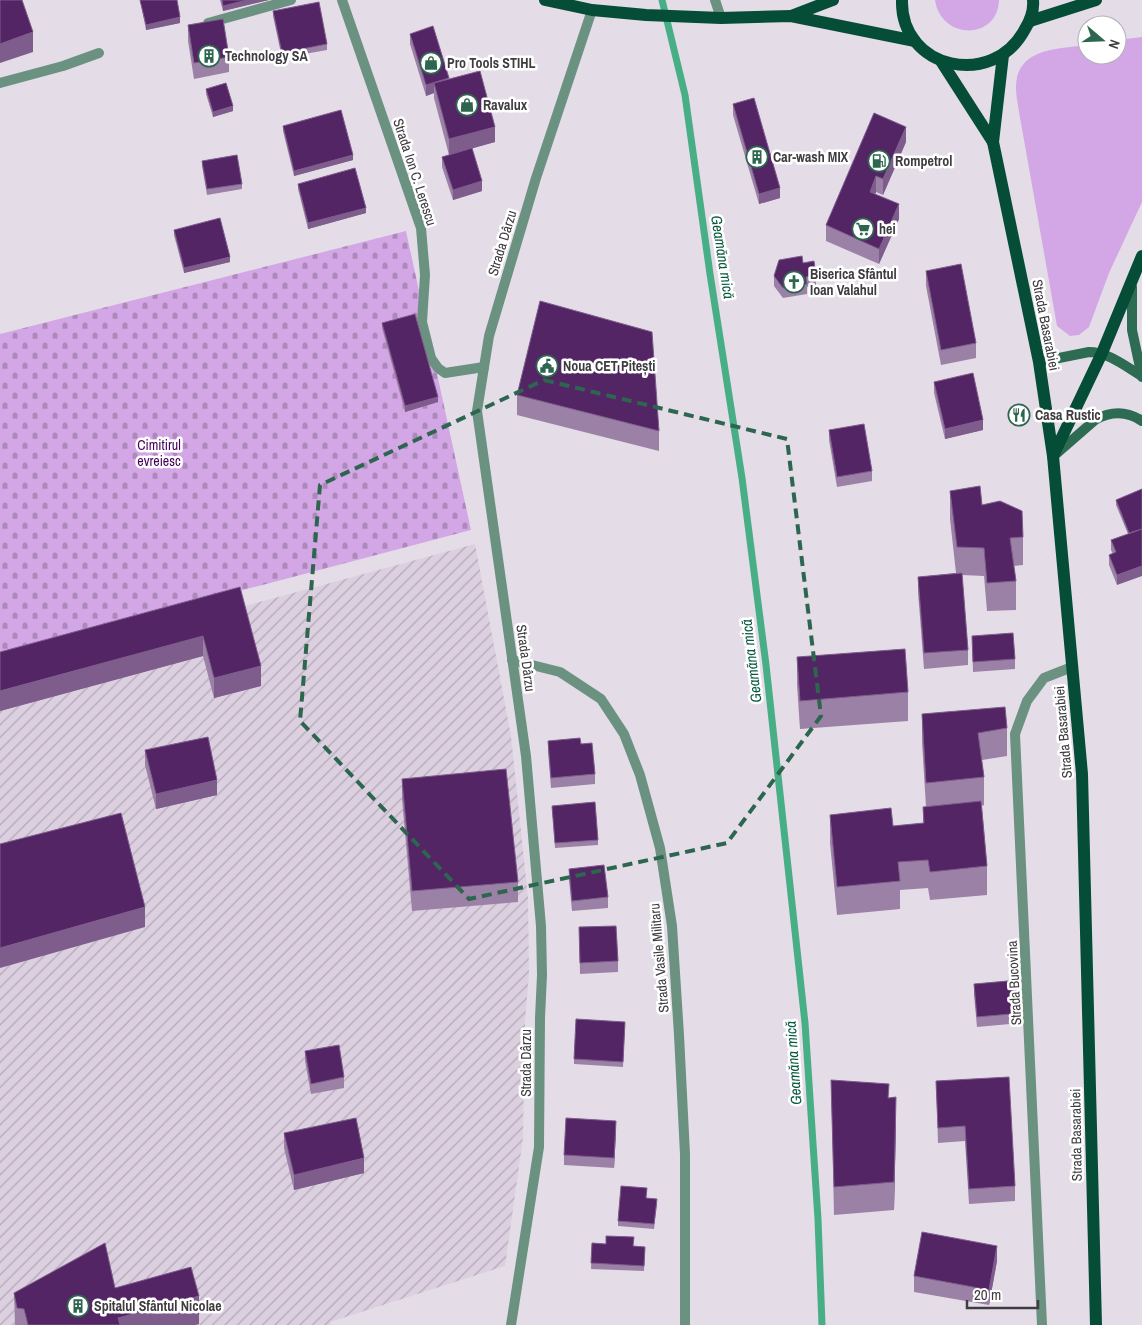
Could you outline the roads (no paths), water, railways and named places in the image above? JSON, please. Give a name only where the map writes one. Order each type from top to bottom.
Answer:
[{"type":"main road","points":[[545,0],[592,10],[646,15],[701,18],[791,16],[915,41]]},
{"type":"main road","points":[[791,16],[833,0]]},
{"type":"main road","points":[[902,0],[901,7],[906,25],[915,41],[941,61],[962,66],[984,64],[1003,55],[1019,41],[1030,22],[1033,0]]},
{"type":"main road","points":[[1030,22],[1096,0]]},
{"type":"main road","points":[[993,142],[1003,55]]},
{"type":"main road","points":[[941,61],[993,142]]},
{"type":"main road","name":"Strada Basarabiei","points":[[993,142],[1039,362],[1053,456],[1082,774],[1096,1325]]},
{"type":"main road","points":[[1053,456],[1102,353],[1142,256]]},
{"type":"street","points":[[198,26],[291,0]]},
{"type":"street","name":"Strada Ion C. Lerescu","points":[[342,0],[421,228],[424,275],[422,322],[431,358],[438,368],[445,373],[484,367]]},
{"type":"street","points":[[715,0],[721,18]]},
{"type":"street","name":"Strada Dârzu","points":[[511,1325],[539,1146],[541,926],[527,765],[477,411],[489,336],[536,178],[592,10]]},
{"type":"street","points":[[0,83],[63,66],[99,53]]},
{"type":"street","points":[[1132,280],[1132,330],[1142,377]]},
{"type":"street","points":[[1039,362],[1089,352],[1102,353],[1142,377]]},
{"type":"street","points":[[1053,456],[1102,416],[1118,413],[1129,415],[1142,421]]},
{"type":"street","name":"Strada Vasile Militaru","points":[[512,660],[560,672],[602,699],[624,734],[640,775],[660,848],[672,926],[679,1035],[685,1154],[685,1325]]},
{"type":"street","name":"Strada Bucovina","points":[[1042,1325],[1015,734],[1027,702],[1044,678],[1072,667]]},
{"type":"waterway","name":"Geamăna mică","points":[[662,0],[685,95],[710,274],[742,478],[766,665],[805,1023],[818,1219],[822,1325]]},
{"type":"place","name":"Technology SA","points":[[209,56]]},
{"type":"place","name":"Pro Tools STIHL","points":[[431,63]]},
{"type":"place","name":"Ravalux","points":[[467,105]]},
{"type":"place","name":"Car-wash MIX","points":[[757,157]]},
{"type":"place","name":"Rompetrol","points":[[879,161]]},
{"type":"place","name":"hei","points":[[863,229]]},
{"type":"place","name":"Biserica Sfântul Ioan Valahul","points":[[794,282]]},
{"type":"place","name":"Noua CET Pitești","points":[[547,366]]},
{"type":"place","name":"Casa Rustic","points":[[1019,415]]},
{"type":"place","name":"Spitalul Sfântul Nicolae","points":[[78,1306]]},
{"type":"park label","name":"Cimitirul evreiesc","points":[[159,454]]}]
